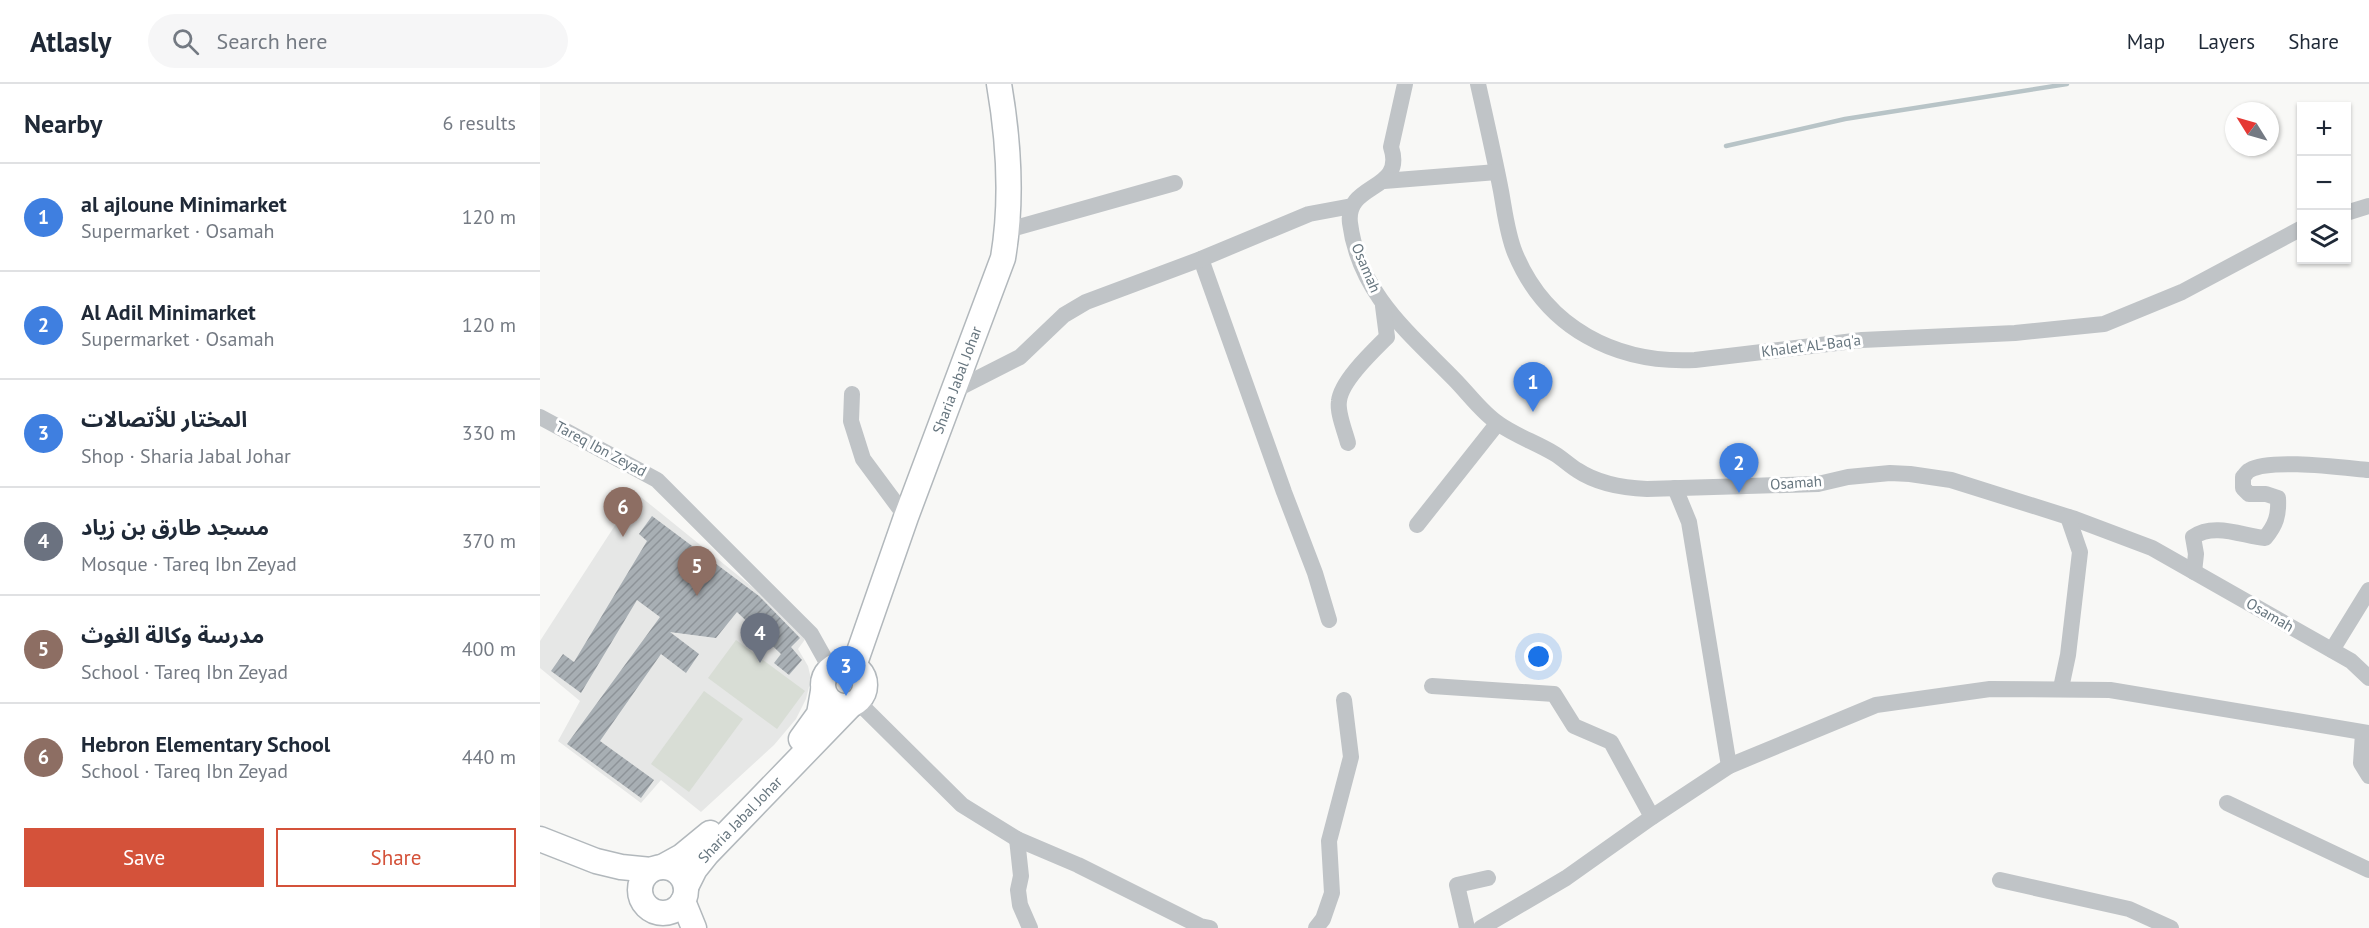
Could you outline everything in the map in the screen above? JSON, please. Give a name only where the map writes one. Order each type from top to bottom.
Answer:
[{"type":"street","name":"Sharia Jabal Johar","points":[[854,666],[906,517],[1003,258],[1008,230],[1009,178],[1006,130],[999,84]]},
{"type":"street","points":[[1384,181],[1394,162],[1391,147],[1405,84]]},
{"type":"street","name":"Khalet AL-Baq'a","points":[[1478,84],[1505,220],[1522,269],[1540,296],[1564,321],[1593,340],[1624,353],[1658,360],[1695,360],[1862,340],[2015,333],[2104,324],[2182,292],[2297,230]]},
{"type":"street","points":[[955,390],[1020,357],[1074,308],[1309,214],[1352,206],[1364,192],[1384,181],[1497,172]]},
{"type":"street","points":[[1008,230],[1174,183]]},
{"type":"street","name":"Osamah","points":[[1352,206],[1350,222],[1358,255],[1372,288],[1405,331],[1497,424],[1557,455],[1579,472],[1606,484],[1635,489],[1818,484],[1869,474],[1910,474],[1951,480],[2068,517],[2152,548],[2351,662],[2369,678]]},
{"type":"street","points":[[2351,211],[2369,206]]},
{"type":"street","points":[[1201,259],[1315,573],[1329,620]]},
{"type":"street","points":[[1348,443],[1339,401],[1348,380],[1365,358],[1387,337],[1383,305]]},
{"type":"street","points":[[852,394],[850,421],[863,459],[906,517]]},
{"type":"street","name":"Tareq Ibn Zeyad","points":[[540,417],[657,480],[811,634],[826,680]]},
{"type":"street","points":[[1417,525],[1497,424]]},
{"type":"street","points":[[2194,572],[2196,554],[2193,537],[2201,531],[2225,530],[2249,537],[2265,538],[2274,527],[2279,511],[2278,498],[2266,494],[2249,494],[2243,488],[2243,477],[2250,470],[2270,466],[2313,465],[2369,470]]},
{"type":"street","points":[[1675,488],[1689,522],[1729,766]]},
{"type":"street","points":[[2061,688],[2068,655],[2080,552],[2068,517]]},
{"type":"street","points":[[2332,651],[2369,590]]},
{"type":"street","points":[[855,703],[864,691],[864,679],[854,666],[841,663],[826,680],[834,704],[855,703],[962,805],[1017,839],[1078,865],[1200,926],[1210,928]]},
{"type":"street","name":"Sharia Jabal Johar","points":[[657,869],[682,856],[704,839],[804,735],[819,714],[826,680]]},
{"type":"street","points":[[1432,686],[1554,694],[1574,726],[1611,742],[1652,817]]},
{"type":"street","points":[[1481,928],[1566,878],[1729,766],[1876,705],[1990,689],[2110,690],[2367,731],[2361,763],[2369,776]]},
{"type":"street","points":[[1316,928],[1323,919],[1332,893],[1329,841],[1351,757],[1344,700]]},
{"type":"street","name":"Sharia Jabal Johar","points":[[684,894],[695,869],[707,854],[855,703]]},
{"type":"street","points":[[2227,803],[2369,870]]},
{"type":"street","points":[[540,839],[596,861],[621,867],[674,870],[680,874],[694,928]]},
{"type":"street","points":[[1017,839],[1021,876],[1018,890],[1020,905],[1030,928]]},
{"type":"street","points":[[540,849],[613,881],[657,913],[672,910],[684,894]]},
{"type":"street","points":[[657,869],[642,882],[657,913]]},
{"type":"street","points":[[1467,928],[1457,885],[1478,878],[1488,878]]},
{"type":"street","points":[[2000,880],[2129,909],[2170,928]]},
{"type":"shaded area","points":[[636,493],[756,590],[806,638],[798,649],[808,666],[811,679],[806,699],[796,719],[774,745],[701,812],[661,780],[641,803],[558,741],[580,701],[540,668],[540,641]]},
{"type":"shaded area","points":[[736,640],[805,691],[777,729],[708,678]]},
{"type":"shaded area","points":[[704,691],[743,719],[689,792],[651,764]]},
{"type":"building","points":[[652,516],[759,596],[800,638],[791,647],[802,660],[789,675],[774,663],[781,654],[737,612],[716,638],[670,632],[699,654],[686,673],[661,654],[600,741],[654,780],[641,798],[567,744],[660,617],[637,600],[581,693],[551,671],[563,654],[574,662],[647,541],[639,534]]},
{"type":"waterway","points":[[1726,146],[1845,119],[2067,84]]},
{"type":"place","name":"al ajloune Minimarket","points":[[1533,412]]},
{"type":"place","name":"Al Adil Minimarket","points":[[1739,493]]},
{"type":"place","name":"Hebron Elementary School","points":[[623,537]]},
{"type":"place","name":"مدرسة وكالة الغوث","points":[[697,596]]},
{"type":"place","name":"مسجد طارق بن زياد","points":[[760,663]]},
{"type":"place","name":"المختار للأتصالات","points":[[846,696]]}]
